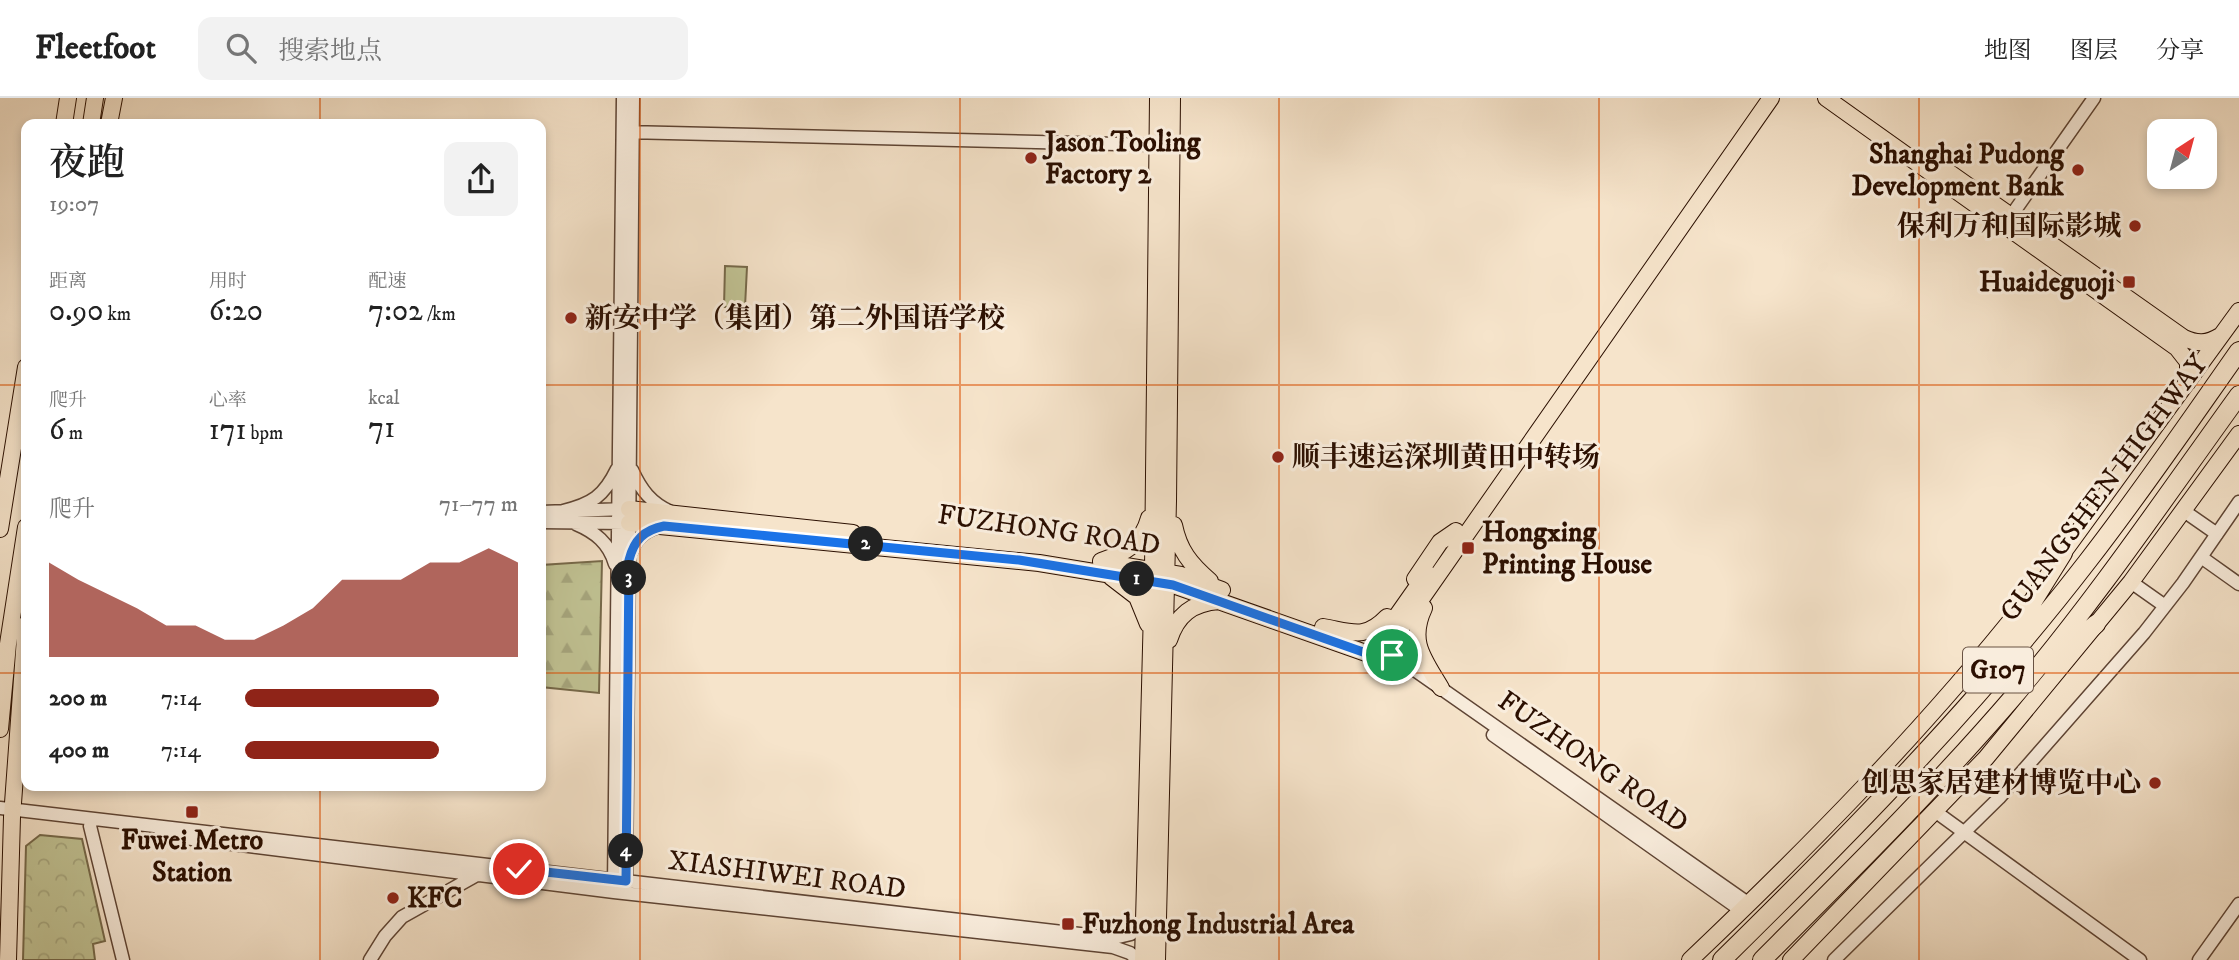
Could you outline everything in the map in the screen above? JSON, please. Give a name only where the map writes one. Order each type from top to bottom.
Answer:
[{"type":"highway","name":"GUANGSHEN HIGHWAY","points":[[1722,960],[1842,842],[1963,711],[2087,563],[2239,351]]},
{"type":"highway","name":"GUANGSHEN HIGHWAY","points":[[1762,960],[1908,812],[2015,695],[2088,603],[2239,395]]},
{"type":"highway","points":[[1963,711],[2063,553]]},
{"type":"highway","points":[[2015,695],[2096,624]]},
{"type":"main road","points":[[65,119],[68,98]]},
{"type":"main road","points":[[92,119],[95,98]]},
{"type":"main road","points":[[110,119],[114,98]]},
{"type":"main road","points":[[1158,98],[1161,498],[1181,550],[1221,595],[1184,613],[1173,628],[1165,659]]},
{"type":"main road","points":[[1157,960],[1165,659],[1160,577],[1161,498],[1172,98]]},
{"type":"main road","points":[[1377,652],[1456,531],[1760,98]]},
{"type":"main road","points":[[1377,652],[1441,571],[1771,98]]},
{"type":"main road","points":[[1826,98],[2160,328],[2194,343],[2204,343],[2222,335]]},
{"type":"main road","points":[[1844,98],[2011,216],[2160,328],[2189,362],[2188,382]]},
{"type":"main road","points":[[1690,960],[1841,812],[2001,632],[2063,553],[2239,312]]},
{"type":"main road","points":[[0,529],[21,398]]},
{"type":"main road","points":[[1791,960],[1986,758],[2131,582],[2239,434]]},
{"type":"main road","points":[[1151,646],[1145,612],[1137,597],[1103,568],[1140,539],[1161,498]]},
{"type":"main road","name":"FUZHONG ROAD","points":[[624,516],[688,515],[1040,552],[1103,568]]},
{"type":"main road","name":"FUZHONG ROAD","points":[[624,516],[664,526],[1103,568],[1160,577],[1323,627],[1377,652]]},
{"type":"main road","points":[[1323,627],[1368,632],[1376,628],[1393,611],[1440,542],[1456,531]]},
{"type":"main road","points":[[0,729],[8,644],[21,560]]},
{"type":"main road","points":[[1441,571],[1417,622],[1416,636],[1417,645],[1441,688]]},
{"type":"main road","points":[[1140,960],[1144,920],[1151,646],[1160,577]]},
{"type":"main road","name":"FUZHONG ROAD","points":[[1221,595],[1377,652]]},
{"type":"main road","points":[[8,960],[6,812],[21,683]]},
{"type":"street","points":[[620,887],[618,576],[624,516],[628,132],[623,98]]},
{"type":"street","points":[[628,132],[634,98]]},
{"type":"street","points":[[2011,216],[2094,98]]},
{"type":"street","points":[[628,132],[1158,145]]},
{"type":"street","points":[[625,450],[640,488],[652,502],[668,511],[688,515]]},
{"type":"street","points":[[566,517],[597,498],[610,485],[625,450]]},
{"type":"street","points":[[1834,960],[1965,834],[2120,661],[2165,606],[2239,502]]},
{"type":"street","points":[[2184,511],[2217,534]]},
{"type":"street","points":[[546,513],[566,517],[591,530],[600,538],[614,560],[618,576]]},
{"type":"street","points":[[546,521],[566,517],[624,516]]},
{"type":"street","points":[[620,887],[629,560],[624,516]]},
{"type":"street","points":[[629,560],[637,540],[654,528],[664,526]]},
{"type":"street","points":[[2201,557],[2239,584]]},
{"type":"street","points":[[2131,582],[2165,606]]},
{"type":"street","name":"FUZHONG ROAD","points":[[1377,652],[1441,688],[1746,907]]},
{"type":"street","name":"FUZHONG ROAD","points":[[1377,652],[1746,907]]},
{"type":"street","name":"XIASHIWEI ROAD","points":[[6,812],[1113,947],[1140,960]]},
{"type":"street","name":"XIASHIWEI ROAD","points":[[6,812],[90,826],[475,876],[620,887],[1114,938],[1131,934],[1144,920]]},
{"type":"street","points":[[1936,812],[2140,960]]},
{"type":"street","points":[[90,826],[123,960]]},
{"type":"street","points":[[370,960],[385,936],[402,917],[475,876]]},
{"type":"street","points":[[2199,960],[2239,904]]},
{"type":"green space","points":[[725,266],[747,267],[745,307],[724,307]]},
{"type":"green space","points":[[602,561],[599,693],[546,688],[546,565]]},
{"type":"green space","points":[[40,835],[82,839],[105,941],[93,944],[95,960],[23,960],[26,846]]},
{"type":"place","name":"Jason Tooling Factory 2","points":[[1031,158]]},
{"type":"place","name":"Shanghai Pudong Development Bank","points":[[2078,170]]},
{"type":"place","name":"保利万和国际影城","points":[[2135,226]]},
{"type":"place","name":"Huaideguoji","points":[[2129,282]]},
{"type":"place","name":"新安中学（集团）第二外国语学校","points":[[571,318]]},
{"type":"place","name":"顺丰速运深圳黄田中转场","points":[[1278,457]]},
{"type":"place","name":"Hongxing Printing House","points":[[1468,548]]},
{"type":"place","name":"创思家居建材博览中心","points":[[2155,783]]},
{"type":"place","name":"Fuwei Metro Station","points":[[192,812]]},
{"type":"place","name":"KFC","points":[[393,898]]},
{"type":"place","name":"Fuzhong Industrial Area","points":[[1068,924]]},
{"type":"route","points":[[519,869],[626,881],[629,560],[637,540],[654,528],[664,526],[1019,560],[1173,585],[1380,658],[1385,651],[1392,655]]}]
